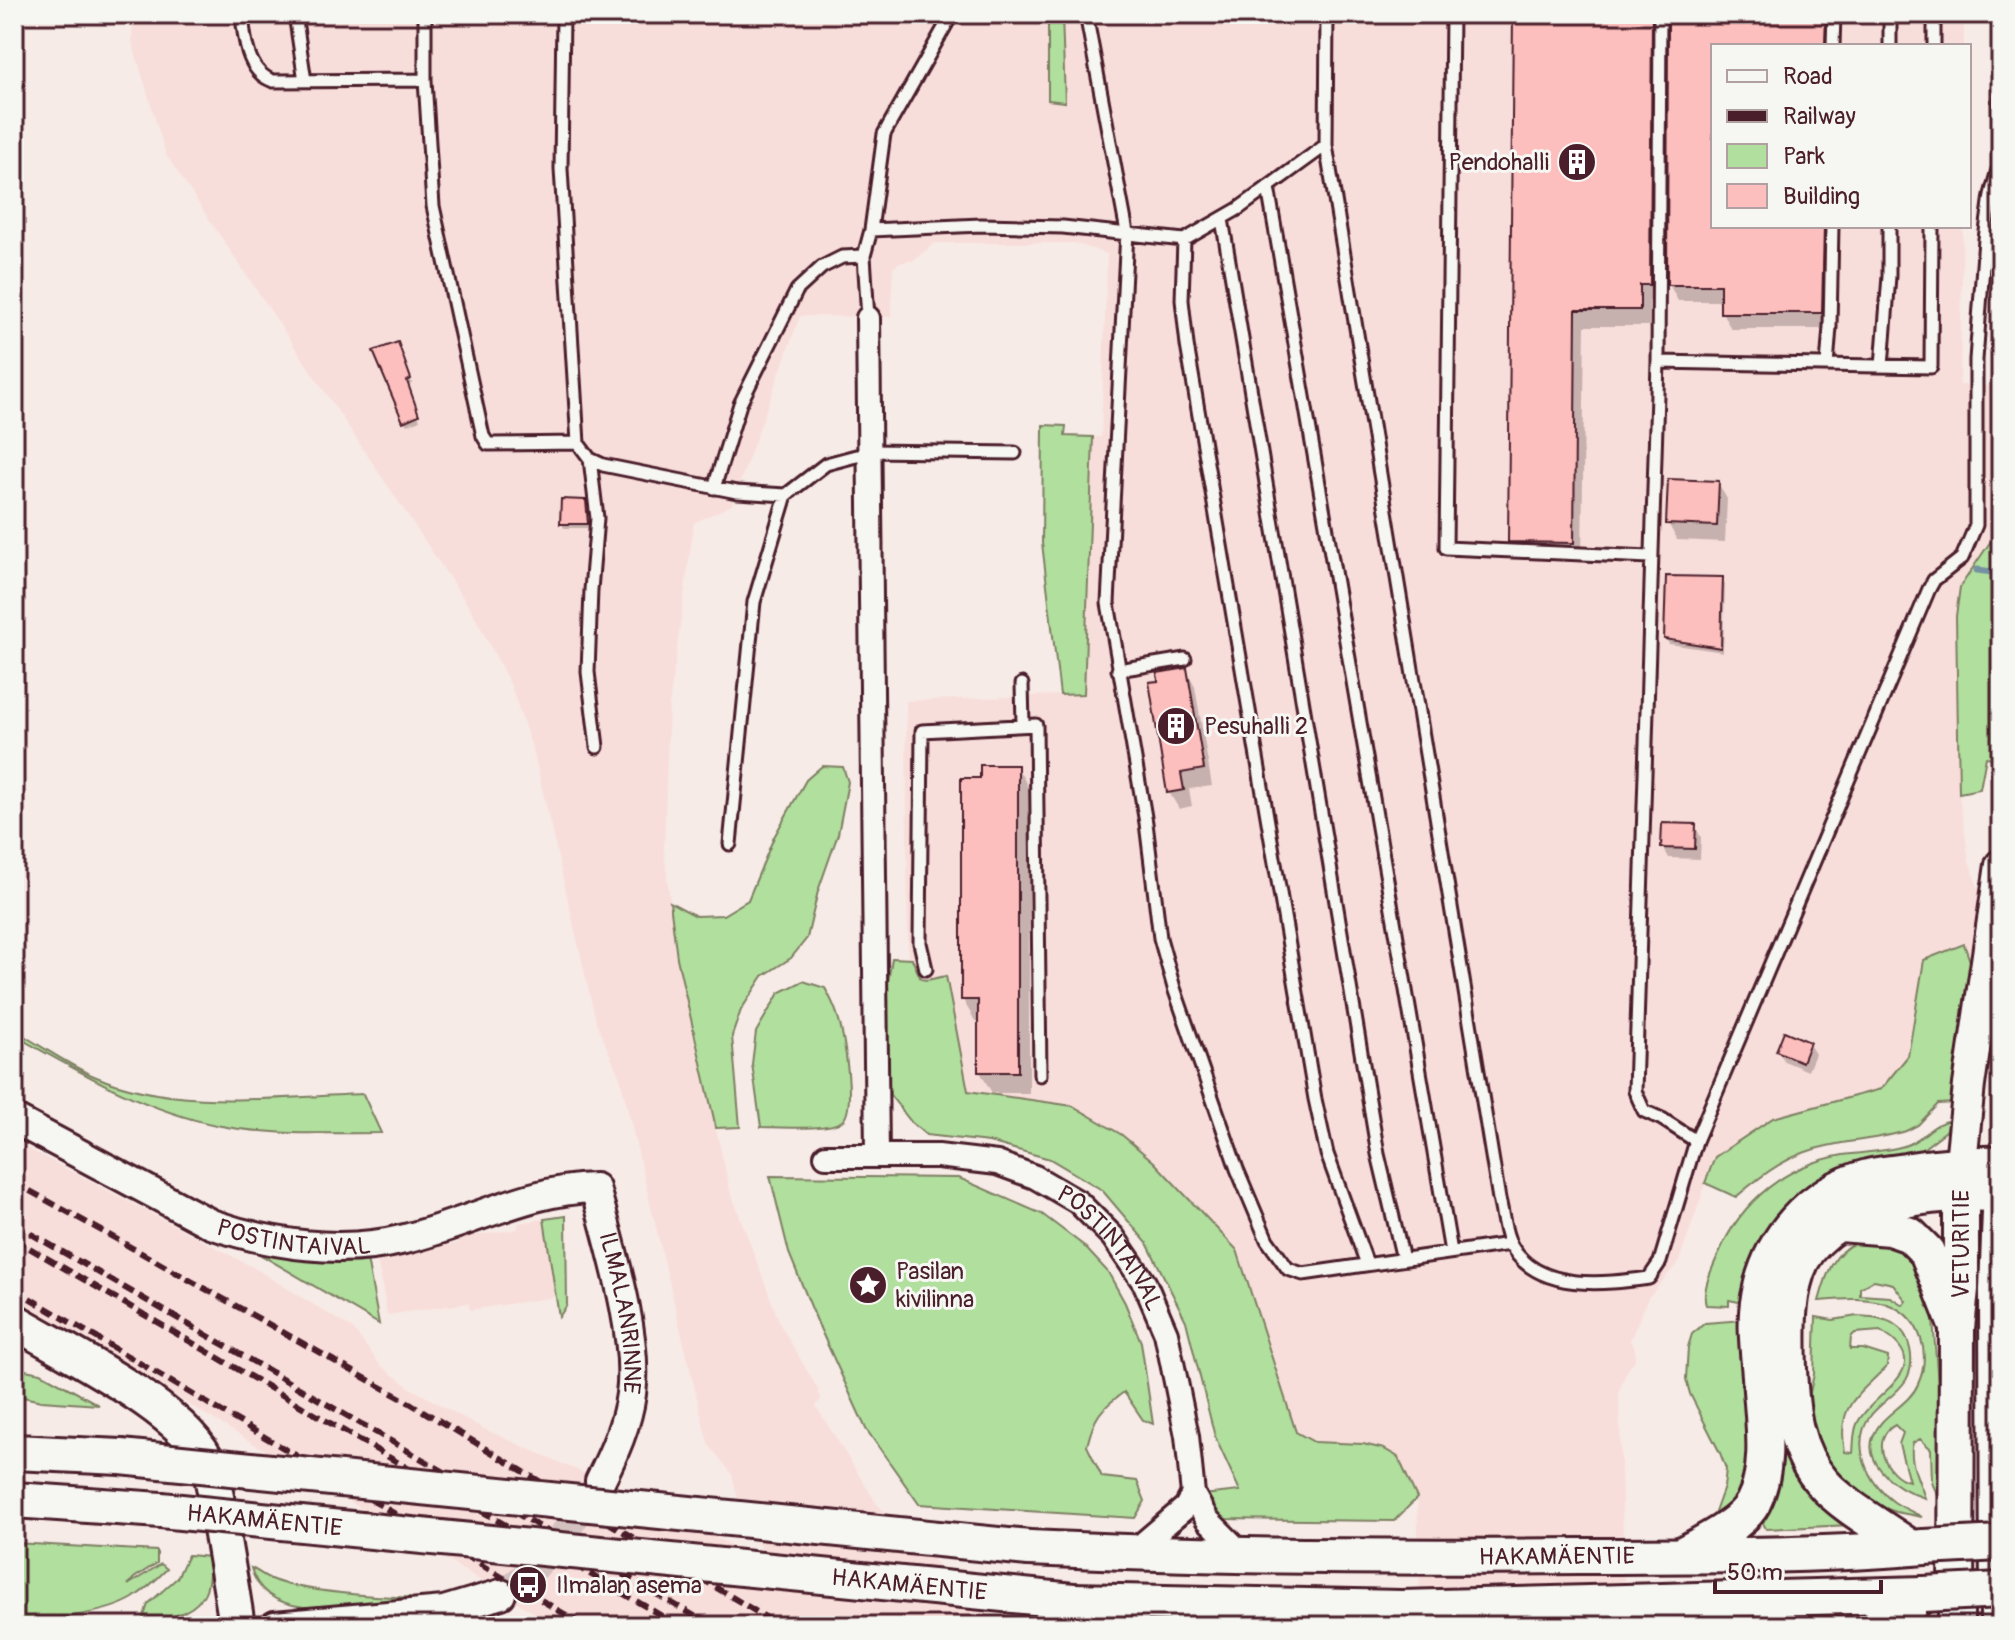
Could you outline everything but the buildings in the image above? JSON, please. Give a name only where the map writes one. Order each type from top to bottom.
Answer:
[{"type":"main road","name":"VETURITIE","points":[[1956,1626],[1961,1177],[1969,1085],[2001,865]]},
{"type":"main road","points":[[1918,1548],[1843,1500],[1823,1482],[1798,1441],[1791,1411],[1789,1355],[1794,1283],[1802,1261],[1817,1240],[1861,1210],[2001,1164]]},
{"type":"main road","points":[[1676,1555],[1715,1537],[1752,1506],[1761,1482],[1764,1455],[1757,1325],[1759,1297],[1768,1264],[1779,1240],[1814,1202],[1866,1177],[1961,1177],[2001,1194]]},
{"type":"main road","name":"VETURITIE","points":[[1998,1626],[2001,1186]]},
{"type":"main road","points":[[1840,1224],[1890,1228],[1910,1235],[1927,1252],[1957,1328]]},
{"type":"main road","points":[[14,1321],[147,1400],[195,1439],[208,1464],[215,1490],[237,1626]]},
{"type":"main road","name":"HAKAMÄENTIE","points":[[14,1452],[121,1457],[1029,1548],[1245,1557],[1676,1555],[1757,1576],[1924,1594],[2001,1590]]},
{"type":"main road","name":"HAKAMÄENTIE","points":[[14,1500],[161,1510],[1073,1601],[1401,1608],[1621,1603],[1678,1617],[1757,1576],[1918,1548],[2001,1543]]},
{"type":"main road","points":[[1877,1626],[1924,1594]]},
{"type":"street","points":[[868,318],[877,1155]]},
{"type":"street","name":"POSTINTAIVAL","points":[[14,1119],[211,1224],[244,1235],[298,1245],[346,1246],[404,1240],[540,1195],[575,1188],[595,1188]]},
{"type":"street","name":"POSTINTAIVAL","points":[[826,1156],[938,1156],[997,1163],[1035,1177],[1078,1202],[1113,1237],[1145,1284],[1166,1333],[1187,1436],[1193,1494]]},
{"type":"street","name":"ILMALANRINNE","points":[[595,1188],[628,1326],[633,1373],[626,1420],[600,1481]]},
{"type":"street","points":[[1132,1553],[1186,1507],[1193,1494]]},
{"type":"street","points":[[1193,1494],[1207,1519],[1245,1557]]},
{"type":"street","points":[[275,1626],[444,1611],[501,1594]]},
{"type":"lane","points":[[242,14],[251,64],[262,77],[273,81],[425,80]]},
{"type":"lane","points":[[295,14],[305,81]]},
{"type":"lane","points":[[425,14],[425,80],[433,206],[483,436],[488,444],[578,443]]},
{"type":"lane","points":[[563,14],[561,169],[578,443],[590,459],[603,465],[714,488],[786,495]]},
{"type":"lane","points":[[868,318],[864,256],[871,230],[884,134],[952,14]]},
{"type":"lane","points":[[1086,14],[1127,232],[1108,603],[1146,823],[1160,938],[1174,988],[1237,1169],[1267,1240],[1288,1269],[1303,1274],[1510,1244]]},
{"type":"lane","points":[[1327,14],[1326,145],[1499,1199],[1510,1244],[1520,1258],[1544,1275],[1616,1283],[1649,1278],[1660,1262],[1696,1141],[1929,589],[1934,580],[1962,558],[1976,525],[1976,360],[1985,239],[1999,166],[2001,49]]},
{"type":"lane","points":[[1452,14],[1446,548],[1650,557]]},
{"type":"lane","points":[[1660,14],[1658,362],[1635,1091],[1644,1111],[1696,1141]]},
{"type":"lane","points":[[1833,44],[1834,14]]},
{"type":"lane","points":[[1890,14],[1890,44]]},
{"type":"lane","points":[[1934,14],[1934,44]]},
{"type":"lane","points":[[871,230],[981,225],[1063,227],[1184,240],[1222,219],[1326,145]]},
{"type":"lane","points":[[1268,187],[1451,1252]]},
{"type":"lane","points":[[1222,219],[1378,1154],[1403,1259]]},
{"type":"lane","points":[[1827,365],[1832,228]]},
{"type":"lane","points":[[1882,366],[1889,276],[1889,228]]},
{"type":"lane","points":[[1658,362],[1931,367],[1932,228]]},
{"type":"lane","points":[[1985,239],[2001,240]]},
{"type":"lane","points":[[1184,240],[1182,300],[1187,345],[1312,1083],[1327,1154],[1367,1264]]},
{"type":"lane","points":[[714,488],[740,404],[797,290],[822,267],[842,257],[864,256]]},
{"type":"lane","points":[[730,844],[754,602],[786,495],[826,464],[871,453],[1015,453]]},
{"type":"lane","points":[[590,459],[597,518],[588,672],[597,747]]},
{"type":"lane","points":[[1118,670],[1185,659]]},
{"type":"lane","points":[[1022,684],[1023,725]]},
{"type":"lane","points":[[926,969],[920,943],[922,731],[1036,725],[1040,1075]]},
{"type":"shaded area","points":[[133,14],[1964,14],[1964,44],[1711,44],[1711,228],[1963,228],[1960,385],[2001,386],[2001,526],[1960,587],[1956,616],[1959,793],[1969,860],[2001,960],[2001,1041],[1964,945],[1925,960],[1908,1057],[1881,1089],[1774,1117],[1715,1157],[1679,1262],[1648,1298],[1630,1341],[1635,1349],[1635,1360],[1619,1391],[1624,1574],[1629,1626],[1421,1626],[1417,1498],[1398,1457],[1384,1449],[1363,1444],[1314,1442],[1296,1432],[1237,1250],[1122,1135],[1073,1106],[941,1088],[908,971],[906,701],[1084,694],[1093,437],[1101,437],[1107,254],[1074,243],[935,243],[914,260],[899,263],[893,268],[891,317],[800,316],[732,505],[694,523],[669,707],[664,850],[677,958],[730,1190],[781,1326],[818,1389],[821,1399],[816,1406],[877,1504],[999,1626],[860,1626],[839,1613],[813,1613],[832,1626],[556,1626],[14,1299],[14,1141],[251,1266],[353,1329],[381,1366],[412,1389],[482,1428],[626,1492],[775,1567],[744,1525],[732,1474],[708,1444],[620,1078],[596,1022],[534,754],[511,686],[473,613],[166,155],[132,42]]},
{"type":"shaded area","points":[[544,1219],[556,1297],[470,1310],[468,1303],[387,1315],[377,1258],[459,1243],[459,1238],[518,1229],[518,1223]]},
{"type":"green space","points":[[1048,14],[1062,14],[1065,102],[1048,100]]},
{"type":"green space","points":[[1997,288],[2001,288],[2001,386],[1995,386]]},
{"type":"green space","points":[[1043,425],[1066,426],[1065,436],[1093,437],[1084,694],[1060,695],[1042,543]]},
{"type":"green space","points":[[2001,526],[2001,759],[1986,757],[1980,789],[1959,793],[1956,616],[1960,587]]},
{"type":"green space","points":[[822,766],[843,767],[848,782],[838,834],[818,891],[807,938],[791,958],[763,976],[741,1010],[732,1036],[740,1127],[716,1128],[677,958],[670,902],[696,916],[723,915],[748,900],[774,837],[806,780]]},
{"type":"green space","points":[[1964,944],[1972,967],[1956,1103],[1938,1104],[1918,1125],[1906,1131],[1814,1149],[1790,1159],[1736,1197],[1705,1183],[1715,1157],[1773,1118],[1881,1089],[1908,1056],[1924,960]]},
{"type":"green space","points":[[892,958],[912,959],[921,979],[946,976],[968,1091],[1073,1106],[1122,1135],[1154,1162],[1237,1250],[1296,1432],[1314,1442],[1363,1444],[1384,1449],[1398,1457],[1417,1498],[1394,1521],[1222,1519],[1203,1501],[1203,1495],[1240,1491],[1215,1437],[1186,1321],[1147,1243],[1102,1190],[1050,1159],[989,1142],[926,1135],[912,1123],[890,1095],[887,1073],[888,981]]},
{"type":"green space","points":[[803,981],[825,988],[837,1013],[848,1072],[849,1103],[846,1114],[842,1121],[826,1126],[761,1127],[752,1064],[756,1032],[779,993]]},
{"type":"green space","points":[[14,1030],[94,1076],[159,1094],[227,1100],[363,1094],[381,1133],[257,1131],[189,1118],[112,1088],[14,1035]]},
{"type":"green space","points":[[1951,1120],[1946,1131],[1915,1155],[1781,1213],[1755,1255],[1744,1303],[1729,1300],[1729,1306],[1706,1305],[1708,1279],[1729,1234],[1753,1201],[1768,1188],[1785,1176],[1822,1160],[1904,1146]]},
{"type":"green space","points":[[770,1176],[959,1178],[1042,1214],[1083,1245],[1108,1272],[1141,1342],[1153,1424],[1143,1420],[1124,1392],[1099,1414],[1087,1446],[1102,1477],[1137,1481],[1145,1501],[1135,1518],[919,1504],[866,1429],[819,1326],[789,1253]]},
{"type":"green space","points":[[566,1216],[567,1305],[559,1317],[544,1219]]},
{"type":"green space","points":[[1865,1241],[1900,1241],[1930,1280],[1941,1424],[1939,1498],[1932,1483],[1931,1449],[1920,1439],[1913,1443],[1912,1457],[1925,1498],[1902,1488],[1881,1471],[1872,1449],[1873,1436],[1881,1423],[1911,1395],[1918,1384],[1924,1362],[1917,1329],[1902,1312],[1883,1303],[1856,1299],[1819,1301],[1835,1260],[1847,1247]],"holes":[[[1874,1280],[1893,1284],[1906,1301],[1903,1305],[1890,1297],[1860,1295],[1860,1288]],[[1895,1425],[1903,1433],[1899,1444],[1909,1481],[1893,1472],[1884,1456],[1883,1439]]]},
{"type":"green space","points":[[256,1252],[367,1259],[379,1324]]},
{"type":"green space","points":[[1857,1316],[1885,1320],[1900,1329],[1908,1342],[1911,1357],[1909,1373],[1898,1390],[1871,1415],[1862,1439],[1862,1451],[1864,1463],[1876,1485],[1897,1504],[1922,1517],[1871,1503],[1847,1486],[1823,1460],[1805,1415],[1814,1374],[1816,1317],[1833,1320]],"holes":[[[1880,1331],[1897,1344],[1905,1356],[1904,1367],[1898,1378],[1858,1422],[1853,1453],[1845,1452],[1843,1436],[1847,1412],[1859,1394],[1887,1366],[1888,1357],[1863,1349],[1850,1349],[1851,1337],[1855,1333]]]},
{"type":"green space","points":[[1743,1320],[1749,1461],[1743,1487],[1718,1517],[1714,1515],[1724,1487],[1726,1469],[1690,1394],[1686,1379],[1688,1347],[1692,1334],[1705,1323]]},
{"type":"green space","points":[[14,1368],[41,1373],[99,1405],[41,1401],[14,1395]]},
{"type":"green space","points":[[1772,1419],[1851,1525],[1766,1529],[1758,1513]]},
{"type":"green space","points":[[14,1543],[157,1551],[157,1563],[128,1585],[161,1564],[167,1569],[133,1598],[107,1609],[75,1616],[14,1622]]},
{"type":"green space","points":[[188,1555],[210,1557],[208,1582],[203,1596],[184,1612],[159,1619],[143,1619],[148,1604],[177,1578]]},
{"type":"green space","points":[[251,1568],[286,1584],[361,1595],[411,1597],[412,1602],[320,1609],[296,1606],[276,1599],[260,1587]]},
{"type":"green space","points":[[1867,1614],[1852,1626],[1708,1625],[1713,1620]]},
{"type":"waterway","points":[[1977,570],[2001,573]]},
{"type":"tunnel","points":[[501,1594],[543,1559],[595,1488]]},
{"type":"railway","points":[[14,1182],[408,1402],[780,1626]]},
{"type":"railway","points":[[14,1224],[712,1626]]},
{"type":"railway","points":[[14,1239],[679,1626]]},
{"type":"railway","points":[[14,1289],[585,1626]]},
{"type":"place","name":"Pendohalli","points":[[1577,162]]},
{"type":"place","name":"Pesuhalli 2","points":[[1176,726]]},
{"type":"place","name":"Pasilan kivilinna","points":[[868,1285]]},
{"type":"place","name":"Ilmalan asema","points":[[528,1585]]}]
